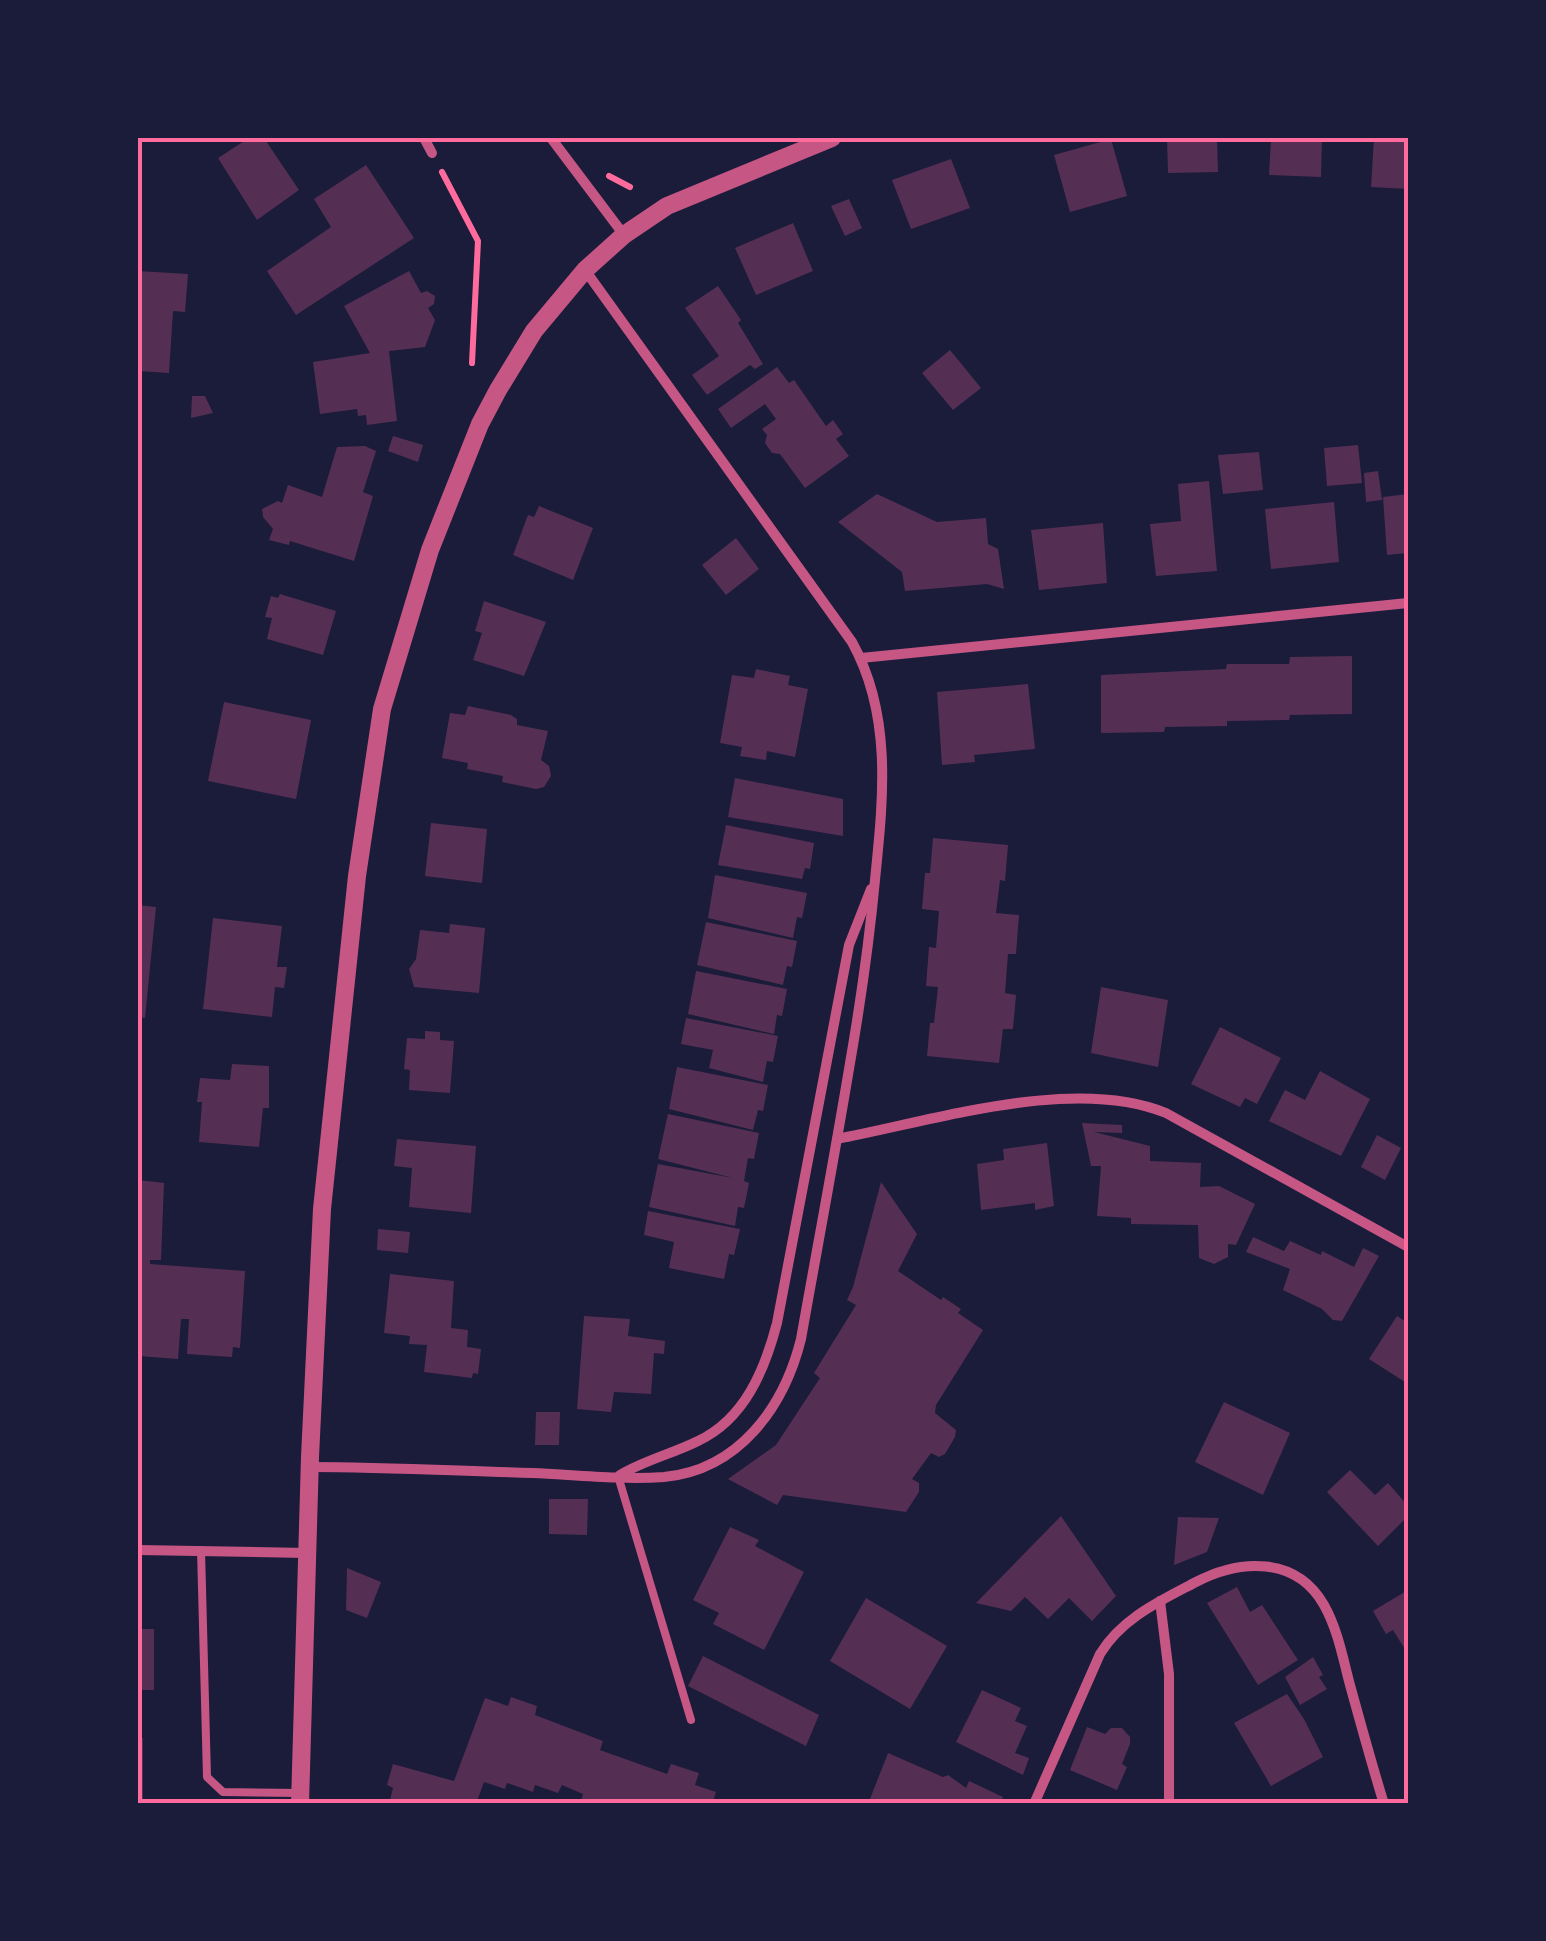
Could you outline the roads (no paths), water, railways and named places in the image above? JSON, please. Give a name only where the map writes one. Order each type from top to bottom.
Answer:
[{"type":"street","points":[[424,138],[432,153]]},
{"type":"street","points":[[550,138],[624,235]]},
{"type":"street","points":[[300,1798],[322,1209],[358,876],[382,709],[430,550],[480,424],[534,332],[586,270],[624,235],[667,206],[832,138]]},
{"type":"street","points":[[310,1466],[667,1476],[714,1462],[743,1443],[772,1411],[801,1340],[869,952],[883,811],[877,710],[861,658],[844,629],[586,270]]},
{"type":"street","points":[[861,658],[1408,603]]},
{"type":"street","points":[[618,1476],[648,1458],[692,1444],[717,1430],[742,1404],[764,1364],[777,1322],[849,945],[875,878]]},
{"type":"street","points":[[837,1139],[1038,1102],[1089,1099],[1133,1104],[1166,1114],[1408,1247]]},
{"type":"street","points":[[138,1550],[307,1553]]},
{"type":"street","points":[[1034,1804],[1104,1647],[1130,1620],[1160,1601],[1233,1566],[1271,1566],[1294,1575],[1308,1586],[1332,1623],[1384,1804]]},
{"type":"street","points":[[1160,1601],[1169,1674],[1169,1804]]},
{"type":"lane","points":[[618,1476],[691,1720]]},
{"type":"lane","points":[[201,1550],[207,1777],[223,1792],[300,1798]]}]
